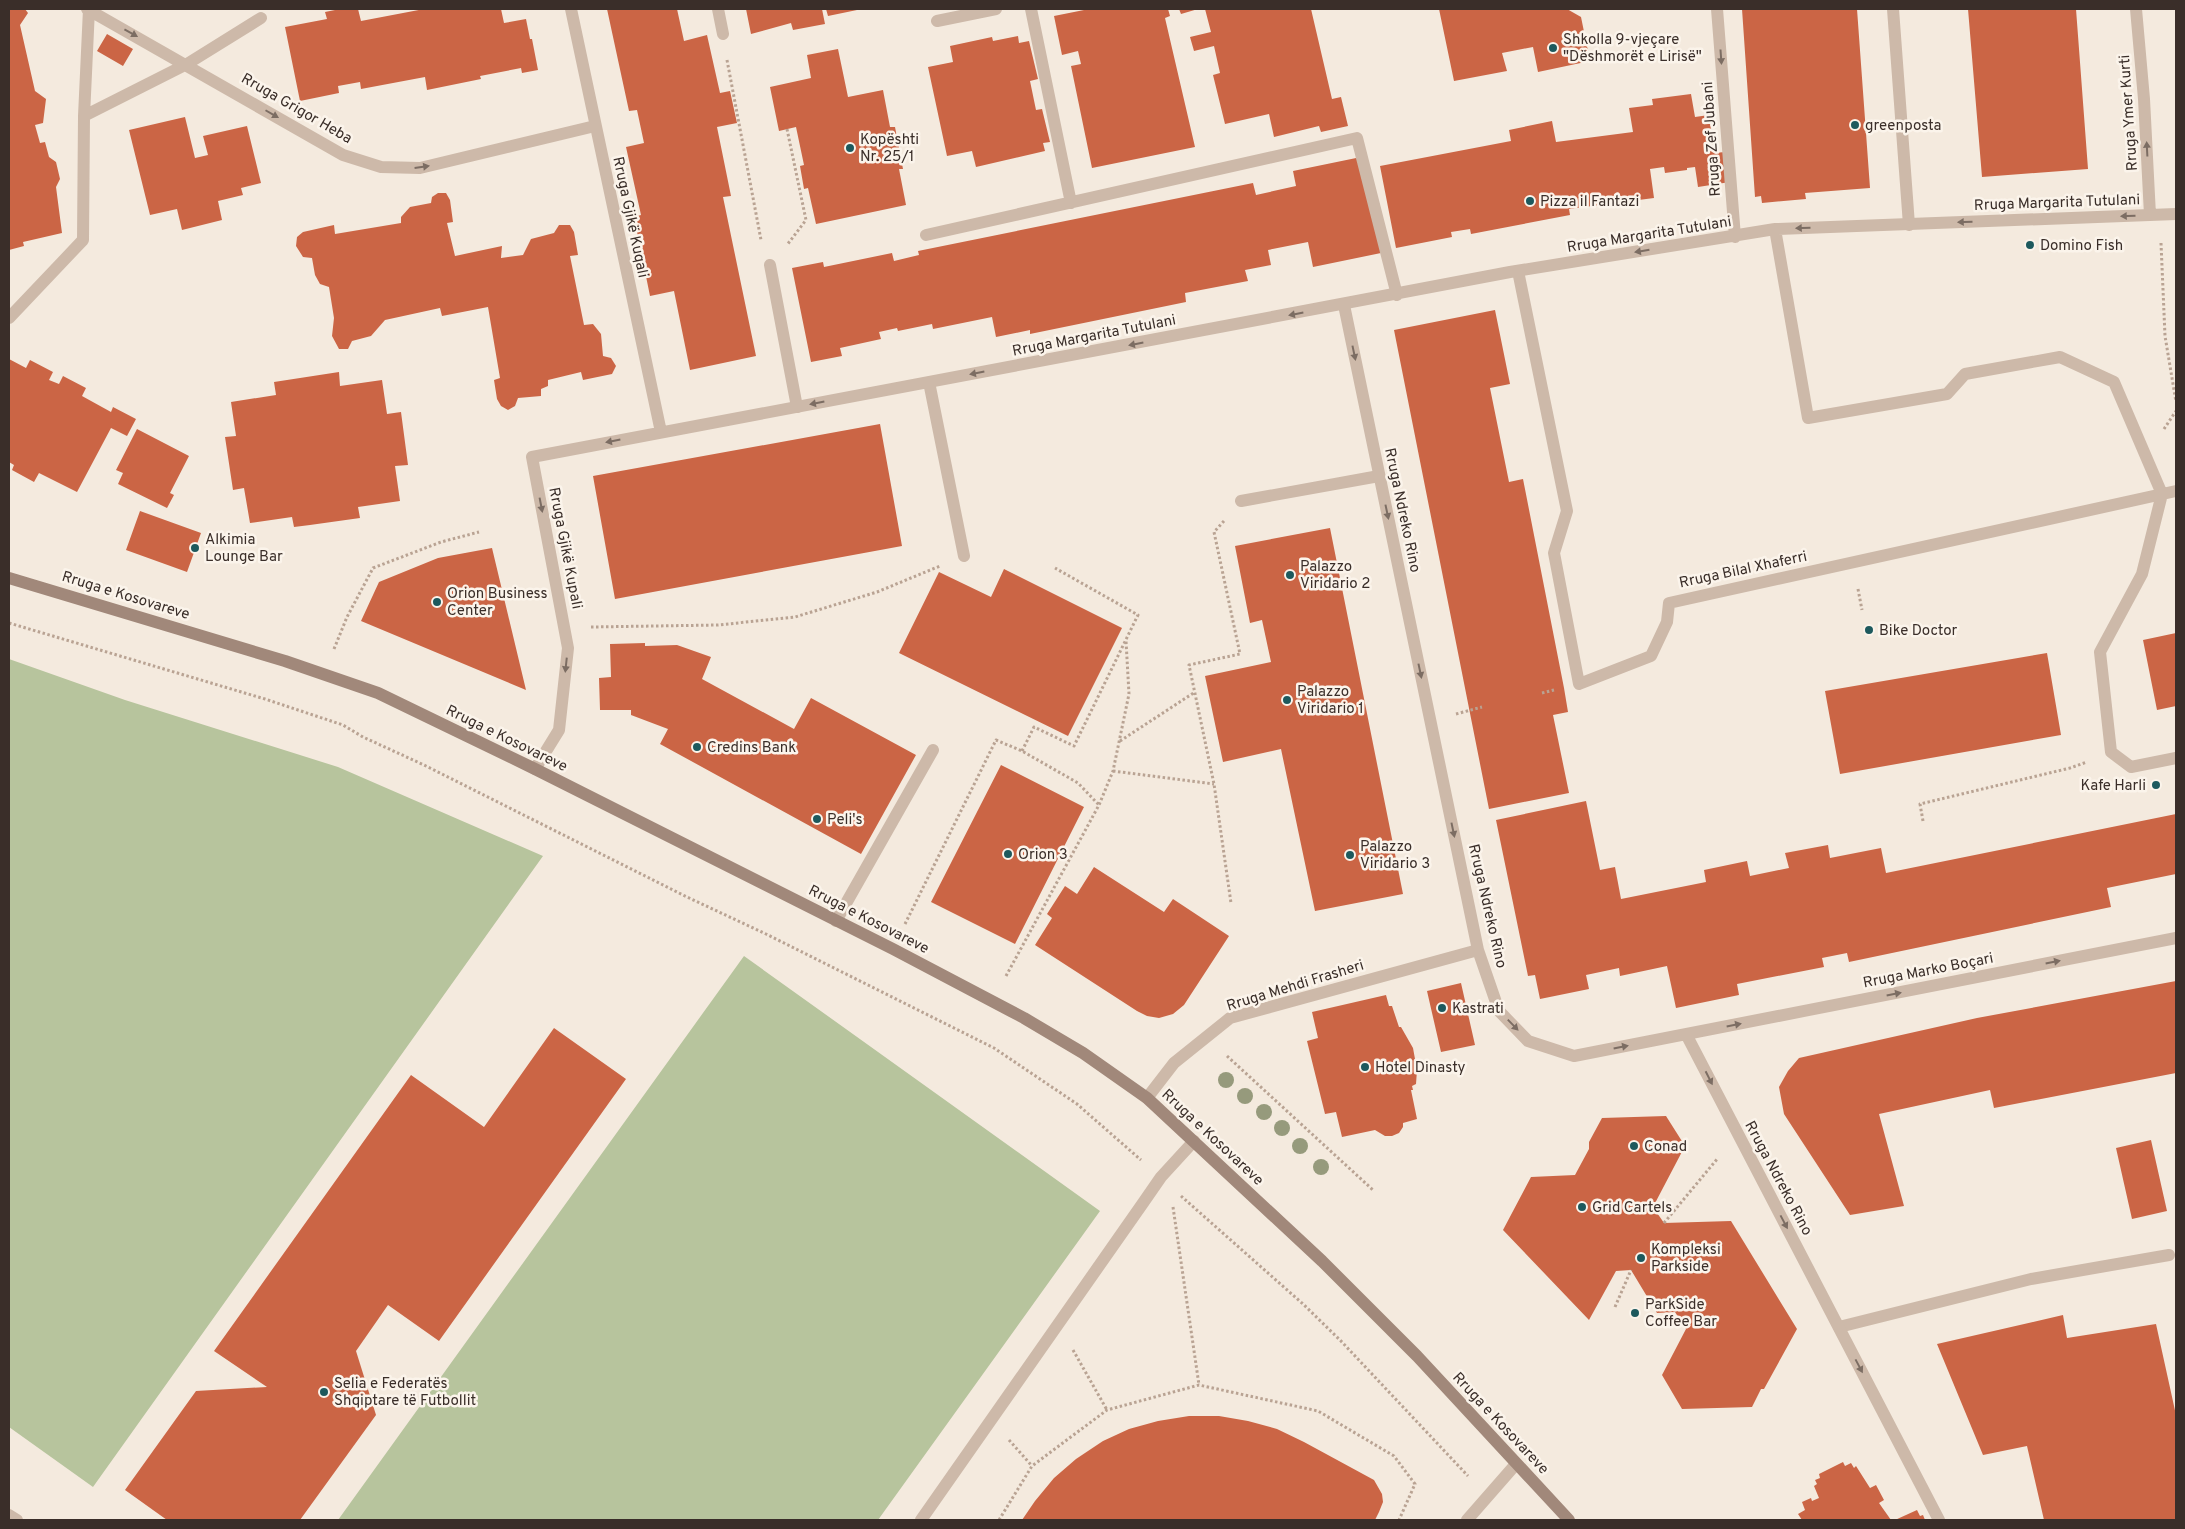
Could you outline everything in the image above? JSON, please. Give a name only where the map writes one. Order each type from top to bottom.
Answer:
[{"type":"street","name":"Rruga Grigor Heba","points":[[88,9],[343,155],[381,167],[420,168],[595,126]]},
{"type":"street","points":[[11,313],[84,240],[84,116],[88,9]]},
{"type":"street","name":"Rruga Gjikë Kuqali","points":[[571,9],[661,432]]},
{"type":"street","points":[[718,9],[723,34]]},
{"type":"street","points":[[938,21],[996,9]]},
{"type":"street","points":[[1031,9],[1071,203]]},
{"type":"street","name":"Rruga Zef Jubani","points":[[1717,9],[1734,237]]},
{"type":"street","points":[[1893,9],[1909,225]]},
{"type":"street","name":"Rruga Ymer Kurti","points":[[2136,9],[2155,215]]},
{"type":"street","points":[[84,116],[187,64],[261,18]]},
{"type":"street","points":[[926,235],[1357,138],[1397,295]]},
{"type":"street","name":"Rruga Margarita Tutulani","points":[[661,432],[1518,271],[1775,229],[2176,214]]},
{"type":"street","points":[[1775,229],[1808,418],[1947,394],[1965,374],[2060,357],[2114,382],[2162,494],[2142,574],[2100,652],[2112,752],[2131,767],[2176,758]]},
{"type":"street","points":[[770,266],[797,407]]},
{"type":"street","name":"Rruga Bilal Xhaferri","points":[[1518,271],[1568,511],[1554,553],[1578,684],[1650,656],[1667,622],[1669,602],[2176,491]]},
{"type":"street","name":"Rruga Ndreko Rino","points":[[1344,305],[1478,950],[1499,1011],[1528,1041],[1574,1056],[1686,1034],[1939,1520]]},
{"type":"street","points":[[929,382],[964,556]]},
{"type":"street","name":"Rruga Gjikë Kupali","points":[[535,769],[559,730],[568,648],[532,457],[661,432]]},
{"type":"street","points":[[1241,501],[1379,476]]},
{"type":"street","name":"Rruga e Kosovareve","points":[[9,578],[285,661],[378,693],[535,769],[893,949],[992,1001],[1083,1053],[1147,1098],[1322,1261],[1417,1356],[1569,1520]]},
{"type":"street","points":[[836,921],[933,750]]},
{"type":"street","name":"Rruga Marko Boçari","points":[[1686,1034],[2176,938]]},
{"type":"street","name":"Rruga Mehdi Frasheri","points":[[1147,1098],[1174,1063],[1230,1018],[1478,950]]},
{"type":"street","points":[[921,1520],[1058,1323],[1166,1182],[1194,1141]]},
{"type":"street","points":[[1839,1327],[2031,1279],[2169,1255]]},
{"type":"street","points":[[1466,1520],[1516,1464]]},
{"type":"street","points":[[9,1515],[17,1520]]},
{"type":"path","points":[[723,34],[763,253],[770,266]]},
{"type":"path","points":[[786,246],[806,220],[787,129]]},
{"type":"path","points":[[2155,215],[2165,336],[2176,402]]},
{"type":"path","points":[[1231,903],[1214,784],[1189,665],[1240,654],[1214,532],[1241,501]]},
{"type":"path","points":[[341,629],[373,568],[441,542],[479,532]]},
{"type":"path","points":[[565,628],[718,625],[794,617],[876,592],[964,556]]},
{"type":"path","points":[[1022,751],[1034,727],[1074,746],[1138,615],[1055,568]]},
{"type":"path","points":[[9,623],[343,725],[363,737],[424,765],[994,1048],[1077,1104],[1334,1334],[1488,1496]]},
{"type":"path","points":[[992,1001],[1100,805],[1113,771],[1129,694],[1126,641]]},
{"type":"path","points":[[1119,741],[1195,692]]},
{"type":"path","points":[[1469,711],[1482,707]]},
{"type":"path","points":[[893,949],[996,740],[1022,751],[1078,783],[1100,805]]},
{"type":"path","points":[[1923,821],[1920,804],[2070,768],[2112,752]]},
{"type":"path","points":[[1113,771],[1214,784]]},
{"type":"path","points":[[1206,1037],[1373,1190]]},
{"type":"path","points":[[1664,1223],[1738,1134]]},
{"type":"path","points":[[1166,1182],[1199,1385]]},
{"type":"path","points":[[1615,1307],[1631,1270]]},
{"type":"path","points":[[1058,1323],[1107,1410]]},
{"type":"path","points":[[999,1520],[1032,1466],[1107,1410],[1199,1385],[1318,1412],[1394,1456],[1415,1484],[1399,1520]]},
{"type":"green space","points":[[9,659],[125,700],[338,767],[543,856],[93,1487],[9,1427]]},
{"type":"green space","points":[[744,956],[1100,1211],[878,1520],[338,1520]]},
{"type":"building","points":[[9,9],[25,9],[28,13],[20,25],[35,91],[46,99],[43,123],[35,125],[40,143],[45,142],[49,157],[56,162],[60,179],[56,187],[62,233],[23,242],[24,246],[9,250]]},
{"type":"building","points":[[340,9],[358,9],[361,21],[424,9],[501,9],[504,23],[526,19],[538,70],[522,73],[521,68],[480,76],[481,79],[427,90],[425,77],[361,89],[360,82],[338,86],[339,93],[300,101],[285,27],[327,19],[325,12]]},
{"type":"building","points":[[607,9],[677,9],[684,41],[707,35],[720,93],[730,91],[737,123],[717,127],[731,196],[723,197],[756,356],[690,370],[674,291],[650,296],[634,217],[641,215],[626,147],[644,143],[637,110],[629,111]]},
{"type":"building","points":[[746,9],[822,9],[825,24],[793,30],[791,23],[751,34]]},
{"type":"building","points":[[826,9],[857,9],[857,10],[828,16]]},
{"type":"building","points":[[1083,9],[1168,9],[1170,16],[1165,18],[1195,147],[1092,168],[1071,66],[1081,64],[1078,51],[1062,55],[1054,16]]},
{"type":"building","points":[[1179,9],[1198,9],[1181,14]]},
{"type":"building","points":[[1205,9],[1311,9],[1332,99],[1341,97],[1348,126],[1321,132],[1319,126],[1274,137],[1269,114],[1225,124],[1213,75],[1220,73],[1214,46],[1194,51],[1190,37],[1211,32]]},
{"type":"building","points":[[1439,9],[1567,9],[1581,17],[1590,61],[1538,72],[1533,47],[1502,53],[1507,71],[1454,81]]},
{"type":"building","points":[[1742,9],[1857,9],[1870,188],[1805,193],[1806,199],[1762,203],[1761,196],[1755,197]]},
{"type":"building","points":[[1968,9],[2076,9],[2088,169],[1982,177]]},
{"type":"building","points":[[107,34],[133,49],[123,66],[97,51]]},
{"type":"building","points":[[1018,36],[1019,43],[1029,41],[1038,79],[1030,81],[1036,110],[1042,109],[1050,142],[1043,143],[1045,151],[976,167],[972,151],[947,156],[928,67],[953,62],[950,46],[992,37],[993,41]]},
{"type":"building","name":"Kopështi Nr. 25/1","points":[[838,49],[848,97],[883,90],[890,127],[895,127],[903,169],[899,169],[906,205],[816,224],[808,188],[804,189],[800,166],[804,165],[796,127],[779,131],[770,87],[811,78],[807,55]]},
{"type":"building","points":[[1691,94],[1695,117],[1709,115],[1714,153],[1725,152],[1730,182],[1698,187],[1695,167],[1665,173],[1664,167],[1650,169],[1654,198],[1569,209],[1570,215],[1471,234],[1470,229],[1451,232],[1452,237],[1396,248],[1380,166],[1511,141],[1509,130],[1552,121],[1556,142],[1633,132],[1629,108],[1653,105],[1652,99]]},
{"type":"building","points":[[185,117],[195,158],[208,155],[203,136],[247,126],[261,183],[241,188],[243,195],[218,201],[222,220],[182,230],[177,209],[150,215],[129,130]]},
{"type":"building","points":[[1361,157],[1381,253],[1313,267],[1308,242],[1268,250],[1271,265],[1245,270],[1248,281],[1185,293],[1186,302],[1030,334],[1030,330],[996,337],[992,317],[933,329],[932,324],[898,331],[897,328],[879,332],[881,339],[840,348],[842,356],[811,362],[792,268],[823,262],[824,267],[892,253],[894,261],[919,255],[918,251],[1253,183],[1256,195],[1296,186],[1293,171]]},
{"type":"building","points":[[438,193],[446,193],[450,200],[453,222],[447,223],[455,256],[502,246],[501,258],[523,255],[531,239],[554,233],[559,225],[570,225],[574,232],[578,255],[570,256],[584,325],[593,324],[601,334],[603,356],[611,358],[616,366],[612,374],[583,380],[581,372],[548,380],[548,386],[541,389],[541,396],[518,398],[515,406],[508,410],[501,406],[497,399],[494,380],[500,378],[488,307],[442,316],[440,308],[385,320],[371,336],[352,341],[348,349],[339,349],[332,336],[334,318],[329,287],[320,284],[315,275],[312,258],[303,257],[296,246],[297,237],[303,232],[334,225],[335,234],[401,223],[401,217],[410,207],[431,203],[432,197]]},
{"type":"building","points":[[1495,310],[1510,384],[1490,388],[1509,482],[1523,479],[1564,688],[1568,712],[1553,715],[1569,793],[1489,809],[1394,330]]},
{"type":"building","points":[[9,359],[26,368],[30,360],[53,372],[49,380],[59,384],[63,376],[86,388],[82,396],[111,412],[113,407],[136,419],[127,436],[111,428],[77,492],[39,473],[34,482],[12,470],[14,465],[9,462]]},
{"type":"building","points":[[339,372],[340,386],[382,380],[387,414],[401,412],[408,465],[395,466],[400,501],[358,507],[360,518],[294,527],[292,517],[250,523],[244,488],[233,490],[225,437],[236,436],[231,402],[276,395],[274,382]]},
{"type":"building","points":[[880,424],[902,546],[615,599],[593,476]]},
{"type":"building","points":[[137,429],[189,456],[170,493],[174,495],[167,508],[118,484],[123,473],[116,470]]},
{"type":"building","points":[[140,511],[201,533],[187,572],[126,550]]},
{"type":"building","points":[[1330,528],[1403,894],[1315,911],[1281,749],[1223,762],[1205,676],[1271,662],[1262,620],[1250,623],[1235,546]]},
{"type":"building","name":"Orion Business Center","points":[[492,548],[526,690],[361,621],[379,582],[438,558]]},
{"type":"building","points":[[1004,569],[1122,628],[1068,736],[899,653],[939,572],[991,597]]},
{"type":"building","points":[[2176,633],[2176,706],[2157,710],[2143,640]]},
{"type":"building","points":[[645,643],[645,646],[677,645],[711,657],[702,679],[794,729],[811,698],[916,755],[861,854],[660,744],[668,729],[631,715],[631,710],[600,710],[599,678],[611,677],[610,644]]},
{"type":"building","points":[[2047,653],[2061,735],[1840,774],[1825,691]]},
{"type":"building","name":"Orion 3","points":[[1001,765],[1084,807],[1015,944],[931,902]]},
{"type":"building","points":[[1586,801],[1600,870],[1615,867],[1621,899],[1706,882],[1704,870],[1747,861],[1750,876],[1789,868],[1785,853],[1828,845],[1830,858],[1881,848],[1886,873],[2176,814],[2176,874],[2107,888],[2111,907],[1849,962],[1847,953],[1822,958],[1824,967],[1737,984],[1739,995],[1676,1008],[1667,966],[1620,976],[1619,968],[1586,975],[1589,989],[1540,999],[1535,975],[1528,976],[1496,820]]},
{"type":"building","points":[[1094,867],[1164,912],[1173,899],[1229,936],[1184,1005],[1173,1014],[1159,1018],[1147,1016],[1137,1011],[1035,945],[1052,918],[1047,914],[1065,886],[1077,894]]},
{"type":"building","points":[[2176,981],[2176,1073],[1994,1108],[1990,1090],[1879,1114],[1904,1206],[1850,1215],[1784,1114],[1779,1087],[1788,1071],[1799,1058],[1977,1018]]},
{"type":"building","points":[[1461,983],[1475,1045],[1441,1052],[1427,991]]},
{"type":"building","name":"Hotel Dinasty","points":[[1386,995],[1399,1027],[1401,1027],[1413,1048],[1417,1070],[1416,1084],[1412,1086],[1413,1090],[1411,1090],[1417,1119],[1403,1123],[1399,1133],[1392,1136],[1385,1136],[1375,1130],[1342,1137],[1336,1112],[1325,1114],[1307,1041],[1318,1038],[1312,1012]]},
{"type":"building","points":[[554,1028],[626,1079],[439,1341],[388,1305],[356,1351],[376,1415],[300,1520],[167,1520],[125,1490],[196,1391],[267,1387],[214,1351],[411,1075],[484,1127]]},
{"type":"building","name":"Kompleksi Parkside","points":[[1666,1116],[1685,1146],[1653,1207],[1664,1223],[1731,1221],[1797,1329],[1752,1407],[1682,1409],[1662,1375],[1686,1329],[1675,1312],[1657,1313],[1631,1270],[1616,1271],[1589,1320],[1503,1230],[1531,1177],[1575,1175],[1589,1149],[1589,1142],[1602,1118]]},
{"type":"building","points":[[2151,1140],[2167,1211],[2132,1219],[2116,1148]]},
{"type":"building","points":[[2063,1315],[2067,1338],[2156,1324],[2176,1415],[2176,1520],[2044,1520],[2027,1446],[1983,1455],[1937,1344]]},
{"type":"building","points":[[1189,1416],[1219,1416],[1277,1429],[1374,1480],[1382,1494],[1383,1502],[1375,1520],[1022,1520],[1054,1478],[1076,1459],[1103,1441],[1129,1429],[1158,1421]]},
{"type":"building","points":[[1843,1462],[1845,1466],[1851,1463],[1854,1468],[1856,1466],[1870,1488],[1876,1485],[1884,1500],[1879,1503],[1891,1520],[1802,1520],[1798,1514],[1805,1510],[1802,1502],[1811,1498],[1812,1501],[1819,1498],[1814,1486],[1817,1484],[1815,1480],[1820,1478],[1819,1474]]},
{"type":"building","points":[[1917,1510],[1920,1516],[1923,1515],[1925,1520],[1895,1520]]},
{"type":"place","name":"Shkolla 9-vjeçare \"Dëshmorët e Lirisë\"","points":[[1553,48]]},
{"type":"place","name":"greenposta","points":[[1855,125]]},
{"type":"place","name":"Kopështi Nr. 25/1","points":[[850,148]]},
{"type":"place","name":"Pizza il Fantazi","points":[[1530,201]]},
{"type":"place","name":"Domino Fish","points":[[2030,245]]},
{"type":"place","name":"Alkimia Lounge Bar","points":[[195,548]]},
{"type":"place","name":"Palazzo Viridario 2","points":[[1290,575]]},
{"type":"place","name":"Orion Business Center","points":[[437,602]]},
{"type":"place","name":"Bike Doctor","points":[[1869,630]]},
{"type":"place","name":"Palazzo Viridario 1","points":[[1287,700]]},
{"type":"place","name":"Credins Bank","points":[[697,747]]},
{"type":"place","name":"Kafe Harli","points":[[2156,785]]},
{"type":"place","name":"Peli's","points":[[817,819]]},
{"type":"place","name":"Orion 3","points":[[1008,854]]},
{"type":"place","name":"Palazzo Viridario 3","points":[[1350,855]]},
{"type":"place","name":"Kastrati","points":[[1442,1008]]},
{"type":"place","name":"Hotel Dinasty","points":[[1365,1067]]},
{"type":"place","name":"Conad","points":[[1634,1146]]},
{"type":"place","name":"Grid Cartels","points":[[1582,1207]]},
{"type":"place","name":"Kompleksi Parkside","points":[[1641,1258]]},
{"type":"place","name":"ParkSide Coffee Bar","points":[[1635,1313]]},
{"type":"place","name":"Selia e Federatës Shqiptare të Futbollit","points":[[324,1392]]}]
